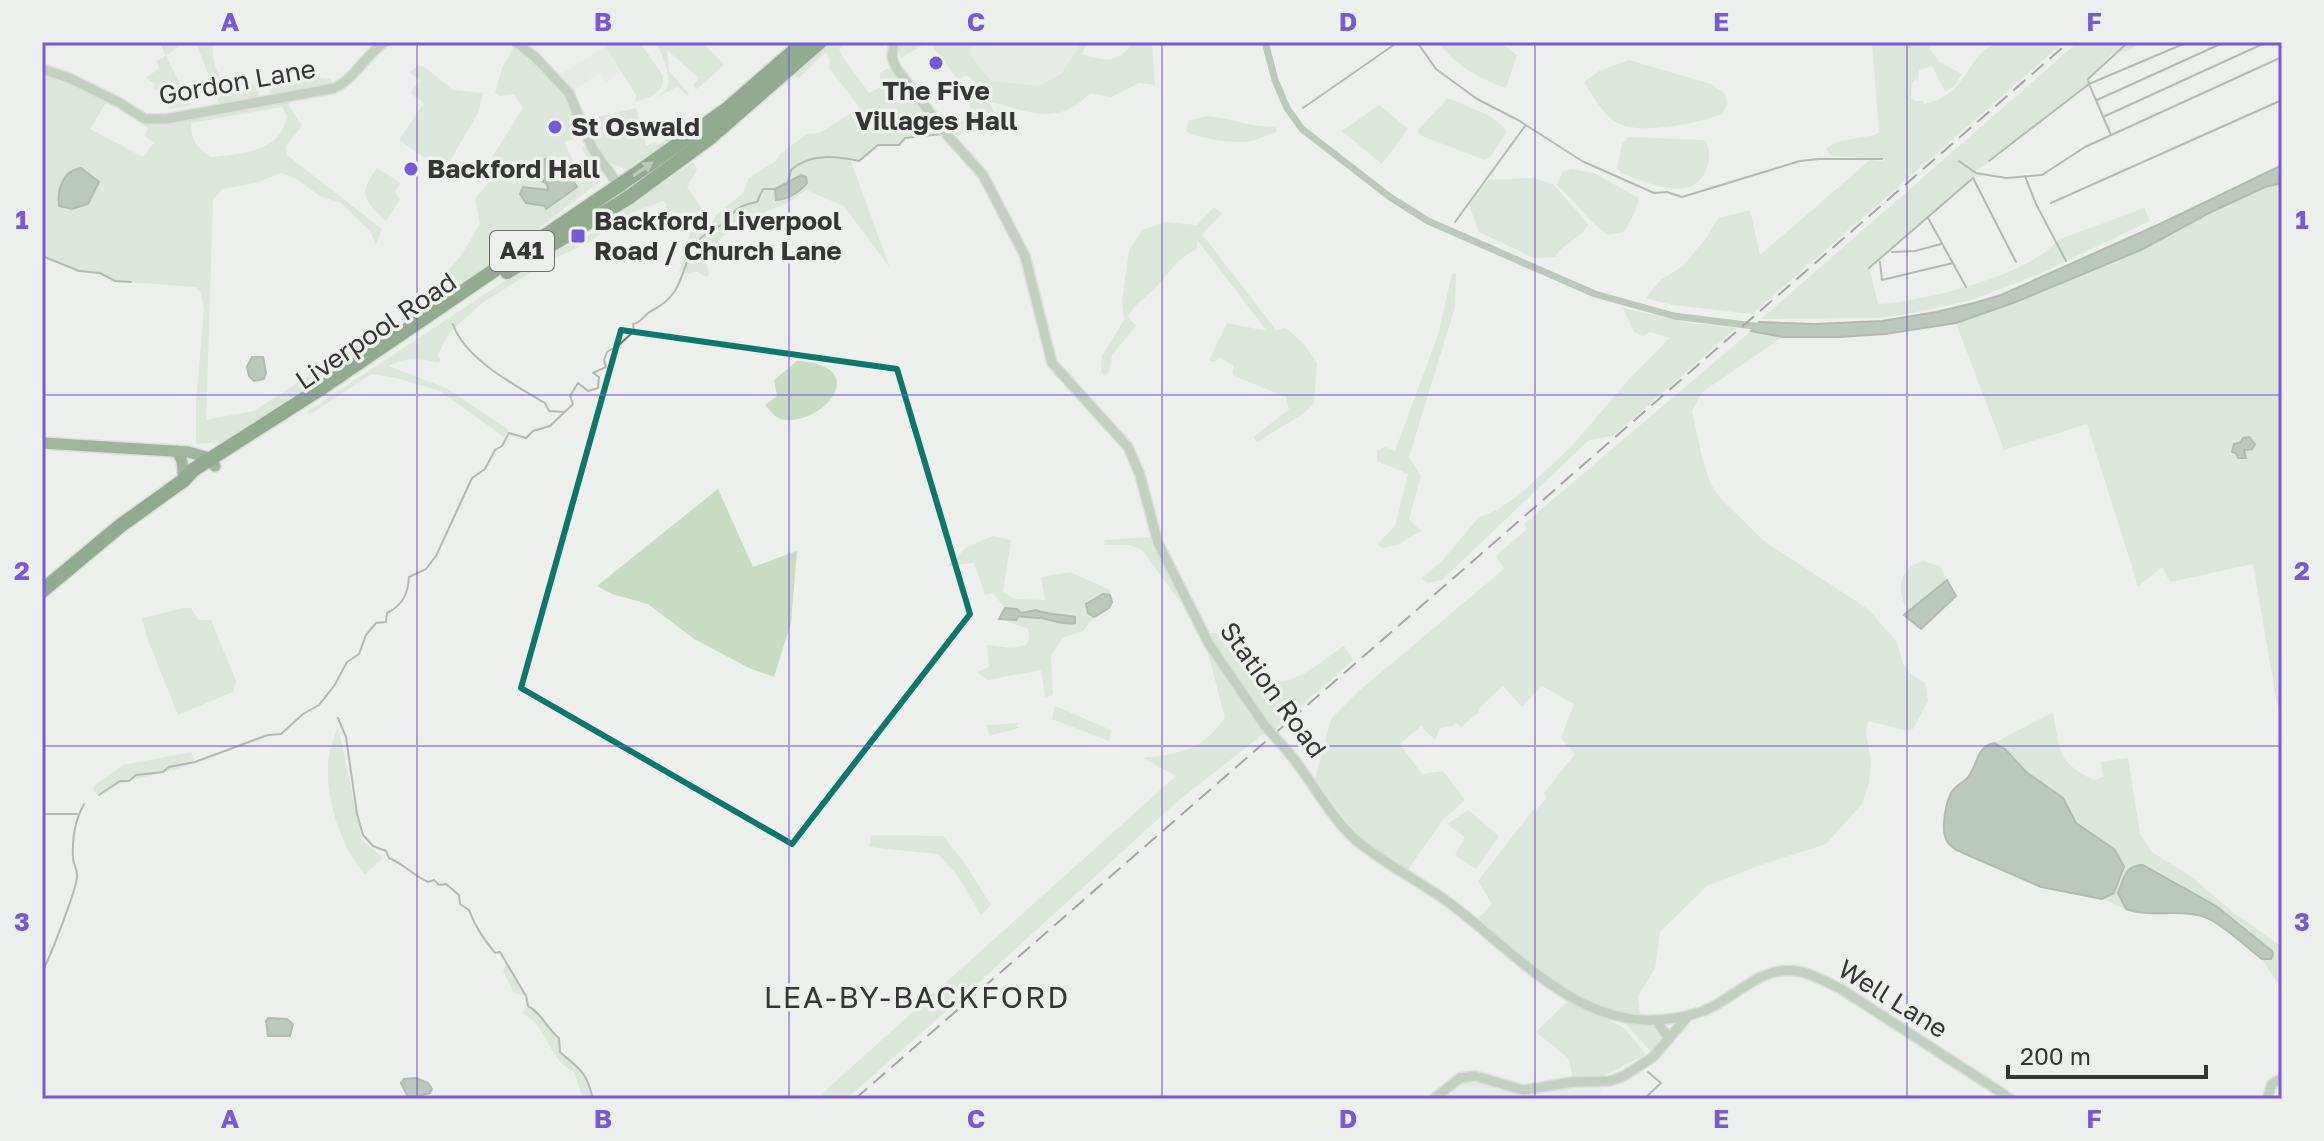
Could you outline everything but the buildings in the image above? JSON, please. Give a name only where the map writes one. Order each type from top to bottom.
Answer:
[{"type":"highway","name":"Liverpool Road","points":[[42,591],[120,526],[184,480],[300,412],[623,192],[727,109],[804,42]]},
{"type":"highway","name":"Liverpool Road","points":[[212,462],[230,447],[711,137],[820,42]]},
{"type":"main road","points":[[42,443],[183,452],[230,447]]},
{"type":"main road","points":[[183,452],[212,462]]},
{"type":"main road","points":[[183,452],[184,480]]},
{"type":"street","name":"Gordon Lane","points":[[42,69],[92,89],[145,119],[166,119],[335,88],[346,82],[367,55],[385,42]]},
{"type":"street","points":[[516,42],[569,93],[592,148],[623,192]]},
{"type":"street","name":"Station Road","points":[[894,42],[892,57],[896,68],[948,136],[983,175],[1005,215],[1025,256],[1052,363],[1128,447],[1140,475],[1158,543],[1209,644],[1265,726],[1356,840],[1451,905],[1533,973],[1606,1014],[1621,1019],[1656,1020]]},
{"type":"street","name":"Well Lane","points":[[1656,1020],[1689,1015],[1713,1007],[1770,972],[1793,970],[1811,974],[1841,989],[2011,1099]]},
{"type":"street","points":[[1434,1099],[1460,1078],[1475,1076],[1523,1090],[1573,1082],[1610,1081],[1643,1065],[1689,1015]]},
{"type":"street","points":[[1656,1020],[1669,1039]]},
{"type":"street","points":[[2267,1099],[2272,1084],[2282,1078]]},
{"type":"highlighted area","points":[[621,330],[897,369],[970,614],[792,844],[521,688]]},
{"type":"shaded area","points":[[2017,40],[2064,42],[1752,314],[1673,305],[1645,298],[1661,280],[1683,266],[1718,218],[1750,210],[1760,255],[1870,160],[1886,159],[1831,156],[1826,148],[1840,141],[1879,132],[1872,42],[1933,42],[1930,49],[1939,62],[1962,74],[1954,86],[1945,92],[1932,66],[1919,70],[1918,81],[1915,79],[1912,82],[1911,97],[1924,104],[1950,93],[1984,50],[1994,44]]},
{"type":"shaded area","points":[[159,42],[184,42],[166,56]]},
{"type":"shaded area","points":[[196,42],[213,42],[215,65],[221,79],[238,93],[251,88],[252,83],[259,91],[258,100],[220,106]]},
{"type":"shaded area","points":[[613,42],[640,42],[663,76],[663,82],[655,94],[635,102],[636,95],[605,46]]},
{"type":"shaded area","points":[[654,42],[702,42],[724,65],[697,89],[693,85],[699,78],[667,50],[669,71],[689,94],[687,96],[678,86],[656,98],[667,88],[668,78],[663,58]]},
{"type":"shaded area","points":[[827,42],[846,42],[839,49],[842,56],[869,93],[881,87],[880,73],[893,69],[942,134],[905,138],[899,145],[878,145],[859,161],[850,159],[890,268],[844,206],[806,190],[786,204],[739,222],[705,258],[709,274],[706,277],[696,271],[689,274],[679,271],[692,226],[688,223],[682,226],[681,233],[670,232],[664,216],[667,205],[663,201],[634,212],[606,228],[592,241],[551,260],[482,303],[449,333],[438,355],[441,361],[438,363],[413,359],[389,366],[446,388],[509,430],[504,437],[440,391],[372,374],[309,415],[308,411],[500,284],[551,253],[583,239],[693,162],[697,170],[687,187],[712,224],[716,215],[743,193],[749,178],[776,161],[780,154],[807,134],[819,133],[860,108],[829,68],[830,60],[826,52],[799,78],[792,72]],"holes":[[[801,175],[807,183],[786,200],[788,183]]]},
{"type":"shaded area","points":[[899,42],[928,42],[901,58]]},
{"type":"shaded area","points":[[929,42],[970,42],[970,55],[991,81],[1039,86],[1061,74],[1082,42],[1088,42],[1082,54],[1110,59],[1122,54],[1132,42],[1152,42],[1155,85],[1139,83],[1111,97],[1090,93],[1078,104],[1054,113],[1030,112],[989,101],[995,115],[955,138],[946,127],[959,123],[971,114],[969,93],[977,83],[966,75],[958,80]]},
{"type":"shaded area","points":[[970,42],[1082,42],[1061,74],[1039,86],[991,81],[970,55]]},
{"type":"shaded area","points":[[1438,42],[1499,42],[1517,55],[1506,88],[1468,70]]},
{"type":"shaded area","points":[[2078,42],[2143,42],[2128,51],[2114,52],[2088,78],[2089,84],[1975,170],[1975,173],[1986,175],[1973,178],[1869,267],[1878,304],[1946,292],[2000,275],[2044,253],[2058,240],[2144,208],[2150,221],[2041,273],[1972,300],[1875,318],[1761,319]]},
{"type":"shaded area","points":[[515,45],[569,98],[582,136],[564,142],[574,162],[586,157],[582,147],[586,147],[604,173],[604,178],[485,270],[441,297],[436,293],[436,284],[460,257],[480,224],[475,198],[492,179],[489,162],[523,108],[514,94],[499,96],[495,93],[502,68]]},
{"type":"shaded area","points":[[605,46],[622,71],[606,82],[600,73],[573,90],[560,75]]},
{"type":"shaded area","points":[[166,56],[191,105],[170,109],[161,103],[165,97],[153,88],[155,84],[146,78],[159,68],[156,61]]},
{"type":"shaded area","points":[[1629,60],[1711,84],[1725,94],[1727,104],[1722,114],[1658,128],[1632,127],[1616,122],[1600,106],[1584,82],[1599,71]]},
{"type":"shaded area","points":[[423,66],[453,90],[483,93],[478,113],[444,171],[399,140],[424,103],[410,93],[420,80],[409,72]]},
{"type":"shaded area","points":[[42,74],[107,101],[90,129],[143,157],[154,143],[144,135],[148,128],[139,122],[289,99],[289,106],[302,126],[286,146],[287,155],[382,229],[376,244],[370,231],[341,203],[320,196],[296,179],[281,173],[255,183],[222,189],[213,201],[206,420],[254,411],[358,343],[384,321],[391,331],[226,442],[196,444],[196,403],[204,309],[201,293],[195,287],[115,281],[100,273],[79,271],[42,256]],"holes":[[[282,107],[287,116],[277,137],[247,152],[211,157],[198,147],[192,134],[191,123]]]},
{"type":"shaded area","points":[[293,75],[330,79],[334,84],[273,95],[263,84],[273,84]]},
{"type":"shaded area","points":[[1448,98],[1488,115],[1505,128],[1506,133],[1485,160],[1419,135],[1418,130]]},
{"type":"shaded area","points":[[1379,105],[1408,129],[1382,164],[1342,131]]},
{"type":"shaded area","points":[[636,108],[646,146],[658,145],[674,134],[682,135],[662,151],[625,169],[608,162],[598,149],[586,122]]},
{"type":"shaded area","points":[[1206,116],[1275,127],[1277,130],[1245,142],[1209,139],[1187,132],[1188,121]]},
{"type":"shaded area","points":[[1628,137],[1705,140],[1709,155],[1706,170],[1699,181],[1680,189],[1656,185],[1621,173],[1617,168],[1622,144]]},
{"type":"shaded area","points":[[551,158],[562,164],[577,187],[546,209],[545,206],[526,203],[520,194],[523,187],[548,190],[547,184],[538,179],[535,170],[545,159]]},
{"type":"shaded area","points":[[2282,165],[2282,183],[2265,187],[2209,213],[2141,250],[1956,323],[1885,334],[1839,337],[1783,337],[1751,331],[1759,322],[1814,324],[1882,321],[1936,312],[2001,295]]},
{"type":"shaded area","points":[[81,168],[99,182],[88,204],[72,209],[59,206],[62,182],[69,173]]},
{"type":"shaded area","points":[[377,168],[401,183],[395,192],[400,199],[386,221],[368,202],[365,191]]},
{"type":"shaded area","points":[[1571,169],[1594,173],[1639,198],[1624,232],[1608,235],[1557,185],[1563,171]]},
{"type":"shaded area","points":[[801,175],[806,177],[804,186],[789,197],[776,200],[775,189]]},
{"type":"shaded area","points":[[1533,178],[1553,184],[1588,224],[1555,257],[1534,258],[1479,232],[1469,205],[1487,180]]},
{"type":"shaded area","points":[[2282,183],[2282,714],[2277,704],[2253,564],[2170,582],[2162,567],[2138,586],[2087,424],[2004,450],[1956,323],[2116,261],[2244,195]]},
{"type":"shaded area","points":[[1214,207],[1222,214],[1202,234],[1276,330],[1286,328],[1305,345],[1317,363],[1314,403],[1303,414],[1257,442],[1254,437],[1289,409],[1286,397],[1234,376],[1234,366],[1220,357],[1214,362],[1209,361],[1227,323],[1267,331],[1198,241],[1196,250],[1180,260],[1131,311],[1128,316],[1136,326],[1112,355],[1109,372],[1105,376],[1101,372],[1102,356],[1124,320],[1122,302],[1129,250],[1142,230],[1164,222],[1197,225]]},
{"type":"shaded area","points":[[1456,273],[1455,307],[1409,457],[1421,476],[1409,519],[1421,531],[1397,545],[1382,548],[1378,544],[1395,526],[1408,474],[1377,461],[1377,450],[1385,447],[1395,451],[1438,335],[1452,274]]},
{"type":"shaded area","points":[[1623,308],[1684,322],[1736,328],[1613,436],[1589,440],[1442,580],[1427,583],[1422,578],[1442,561],[1478,518],[1519,495],[1571,447],[1630,378],[1670,338],[1650,332],[1643,336],[1634,332]]},
{"type":"shaded area","points":[[1751,331],[1783,337],[1708,388],[1692,411],[1710,482],[1720,498],[1764,541],[1868,609],[1897,642],[1903,664],[1925,683],[1928,701],[1913,729],[1908,731],[1868,721],[1866,733],[1871,761],[1869,783],[1862,804],[1826,844],[1707,886],[1660,932],[1655,968],[1638,997],[1640,1015],[1617,1011],[1573,993],[1552,980],[1479,918],[1492,904],[1478,881],[1533,810],[1547,798],[1544,793],[1575,754],[1561,738],[1574,704],[1542,686],[1522,707],[1503,686],[1461,727],[1456,722],[1440,728],[1435,740],[1421,726],[1400,744],[1422,774],[1443,771],[1465,800],[1442,821],[1407,871],[1360,839],[1315,779],[1331,719],[1360,690],[1504,569],[1496,556],[1527,529],[1524,524]]},
{"type":"shaded area","points":[[252,357],[263,357],[264,379],[254,381],[249,376],[247,367]]},
{"type":"shaded area","points":[[797,361],[820,365],[833,372],[837,382],[827,404],[815,413],[785,420],[765,405],[777,396],[774,380]]},
{"type":"shaded area","points":[[2249,437],[2255,444],[2252,449],[2244,450],[2246,458],[2238,458],[2232,452],[2234,444]]},
{"type":"shaded area","points":[[718,489],[753,567],[797,551],[791,623],[774,677],[749,668],[694,639],[648,604],[612,594],[597,586]]},
{"type":"shaded area","points":[[993,536],[1011,540],[1003,592],[1014,599],[1045,600],[1041,577],[1070,572],[1110,590],[1110,595],[1097,596],[1086,604],[1088,613],[1094,617],[1083,631],[1063,638],[1051,656],[1053,695],[1045,697],[1041,670],[988,680],[977,672],[989,667],[987,645],[1012,648],[1026,645],[1028,629],[1004,620],[1016,620],[1018,616],[1045,617],[1047,612],[1021,613],[1005,608],[993,593],[985,595],[974,563],[948,566],[967,547]]},
{"type":"shaded area","points":[[1150,537],[1181,603],[1142,550],[1129,545],[1105,545],[1104,540]]},
{"type":"shaded area","points":[[1923,561],[1940,566],[1947,580],[1908,611],[1902,596],[1902,581],[1908,569]]},
{"type":"shaded area","points":[[1947,580],[1956,596],[1921,629],[1904,615]]},
{"type":"shaded area","points":[[1103,594],[1110,595],[1112,602],[1109,608],[1094,617],[1088,613],[1086,604]]},
{"type":"shaded area","points":[[191,608],[198,620],[211,620],[236,681],[233,692],[178,715],[142,618]]},
{"type":"shaded area","points":[[1005,608],[1017,609],[1021,613],[1036,610],[1075,617],[1075,623],[1019,616],[1016,620],[999,619]]},
{"type":"shaded area","points":[[1217,633],[1235,659],[1244,659],[1269,679],[1279,681],[1309,671],[1344,646],[1353,660],[1274,730],[1222,659],[1209,636]]},
{"type":"shaded area","points":[[1207,649],[1266,732],[1179,800],[846,1099],[816,1099],[1176,776],[1143,758],[1169,754],[1199,744],[1225,718]]},
{"type":"shaded area","points":[[1055,706],[1111,730],[1109,741],[1052,719]]},
{"type":"shaded area","points":[[2053,712],[2062,754],[2082,773],[2094,780],[2103,777],[2101,762],[2128,758],[2140,834],[2152,852],[2193,878],[2234,913],[2278,944],[2282,949],[2282,990],[2262,959],[2271,959],[2271,951],[2216,906],[2143,865],[2118,892],[2126,909],[2102,899],[2114,893],[2124,867],[2117,854],[2104,841],[2076,823],[2063,798],[2026,772],[2005,749],[1994,743]]},
{"type":"shaded area","points":[[1019,723],[1016,725],[1019,728],[989,736],[987,725]]},
{"type":"shaded area","points":[[338,726],[362,840],[383,858],[365,874],[348,850],[331,803],[329,756]]},
{"type":"shaded area","points":[[1994,743],[2005,749],[2026,772],[2063,798],[2076,823],[2114,849],[2124,866],[2114,893],[2102,899],[2041,887],[1956,850],[1949,844],[1944,823],[1950,795],[1968,777],[1980,752]]},
{"type":"shaded area","points":[[191,752],[195,762],[183,767],[110,788],[99,795],[93,791],[94,786],[123,765]]},
{"type":"shaded area","points":[[1468,810],[1499,836],[1476,869],[1455,855],[1465,837],[1447,824]]},
{"type":"shaded area","points":[[872,835],[943,836],[991,905],[981,915],[957,875],[938,854],[869,847]]},
{"type":"shaded area","points":[[2143,865],[2216,906],[2272,951],[2271,959],[2262,959],[2207,918],[2126,909],[2118,893],[2124,877],[2132,868]]},
{"type":"shaded area","points":[[507,963],[526,996],[514,993],[503,971]]},
{"type":"shaded area","points":[[1569,1000],[1624,1028],[1646,1054],[1603,1076],[1572,1076],[1569,1059],[1536,1032]]},
{"type":"shaded area","points":[[528,1006],[559,1038],[560,1052],[585,1076],[593,1099],[583,1099],[574,1072],[558,1058],[537,1026],[521,1013]]},
{"type":"shaded area","points":[[268,1018],[287,1019],[293,1024],[290,1036],[268,1036]]},
{"type":"shaded area","points":[[1625,1023],[1651,1024],[1659,1030],[1661,1041],[1651,1052]]},
{"type":"shaded area","points":[[416,1078],[428,1083],[432,1089],[430,1093],[409,1099],[401,1083],[404,1079]]},
{"type":"shaded area","points":[[1479,1080],[1524,1096],[1559,1087],[1598,1086],[1602,1089],[1597,1099],[1447,1099],[1463,1081]]},
{"type":"waterway","points":[[1265,42],[1275,80],[1287,108],[1302,129],[1390,197],[1428,221],[1595,294],[1674,316],[1762,327]]},
{"type":"waterway","points":[[1303,108],[1398,42]]},
{"type":"waterway","points":[[1417,42],[1436,69],[1477,99],[1518,120],[1582,161],[1654,193],[1667,192],[1682,197],[1800,161],[1882,159]]},
{"type":"waterway","points":[[2111,135],[2089,84],[2188,42]]},
{"type":"waterway","points":[[2097,100],[2225,42]]},
{"type":"waterway","points":[[2103,117],[2267,42]]},
{"type":"waterway","points":[[1989,161],[2089,84],[2088,79],[2124,46]]},
{"type":"waterway","points":[[1959,161],[1976,173],[2006,178],[2042,175],[2085,147],[2282,57]]},
{"type":"waterway","points":[[2051,203],[2282,100]]},
{"type":"waterway","points":[[1455,222],[1525,126]]},
{"type":"waterway","points":[[99,795],[136,775],[163,772],[169,767],[195,762],[268,735],[281,734],[303,714],[319,705],[347,662],[359,654],[366,635],[376,623],[386,622],[387,613],[401,603],[409,577],[426,569],[436,556],[472,478],[485,469],[509,433],[526,438],[533,431],[550,426],[573,404],[570,396],[578,383],[588,391],[598,388],[599,377],[593,373],[606,367],[604,360],[607,352],[634,331],[633,324],[672,295],[700,239],[739,208],[757,202],[763,189],[775,189],[788,183],[791,170],[815,158],[859,161],[878,145],[899,145],[905,138],[942,134]]},
{"type":"waterway","points":[[2025,176],[2066,261]]},
{"type":"waterway","points":[[1869,268],[1973,178],[2016,262]]},
{"type":"waterway","points":[[1928,218],[1966,287]]},
{"type":"waterway","points":[[1892,252],[1915,251],[1941,244]]},
{"type":"waterway","points":[[42,256],[79,271],[131,282]]},
{"type":"waterway","points":[[1880,262],[1882,280],[1953,263]]},
{"type":"waterway","points":[[453,324],[468,348],[492,370],[545,403],[549,411],[564,412]]},
{"type":"waterway","points":[[338,718],[346,737],[363,835],[373,846],[386,851],[389,858],[418,877],[428,882],[434,880],[439,885],[446,884],[459,895],[460,904],[469,910],[487,943],[495,953],[500,952],[526,996],[528,1006],[559,1038],[560,1052],[585,1076],[593,1099]]},
{"type":"waterway","points":[[42,971],[76,884],[74,838],[84,804]]},
{"type":"waterway","points":[[42,814],[77,814]]},
{"type":"waterway","points":[[1644,1099],[1661,1083],[1648,1072]]},
{"type":"railway","points":[[855,1099],[2069,42]]},
{"type":"place","name":"The Five Villages Hall","points":[[936,63]]},
{"type":"place","name":"St Oswald","points":[[555,127]]},
{"type":"place","name":"Backford Hall","points":[[411,169]]},
{"type":"place","name":"Backford, Liverpool Road / Church Lane","points":[[578,236]]},
{"type":"district","name":"LEA-BY-BACKFORD","points":[[917,998]]}]
